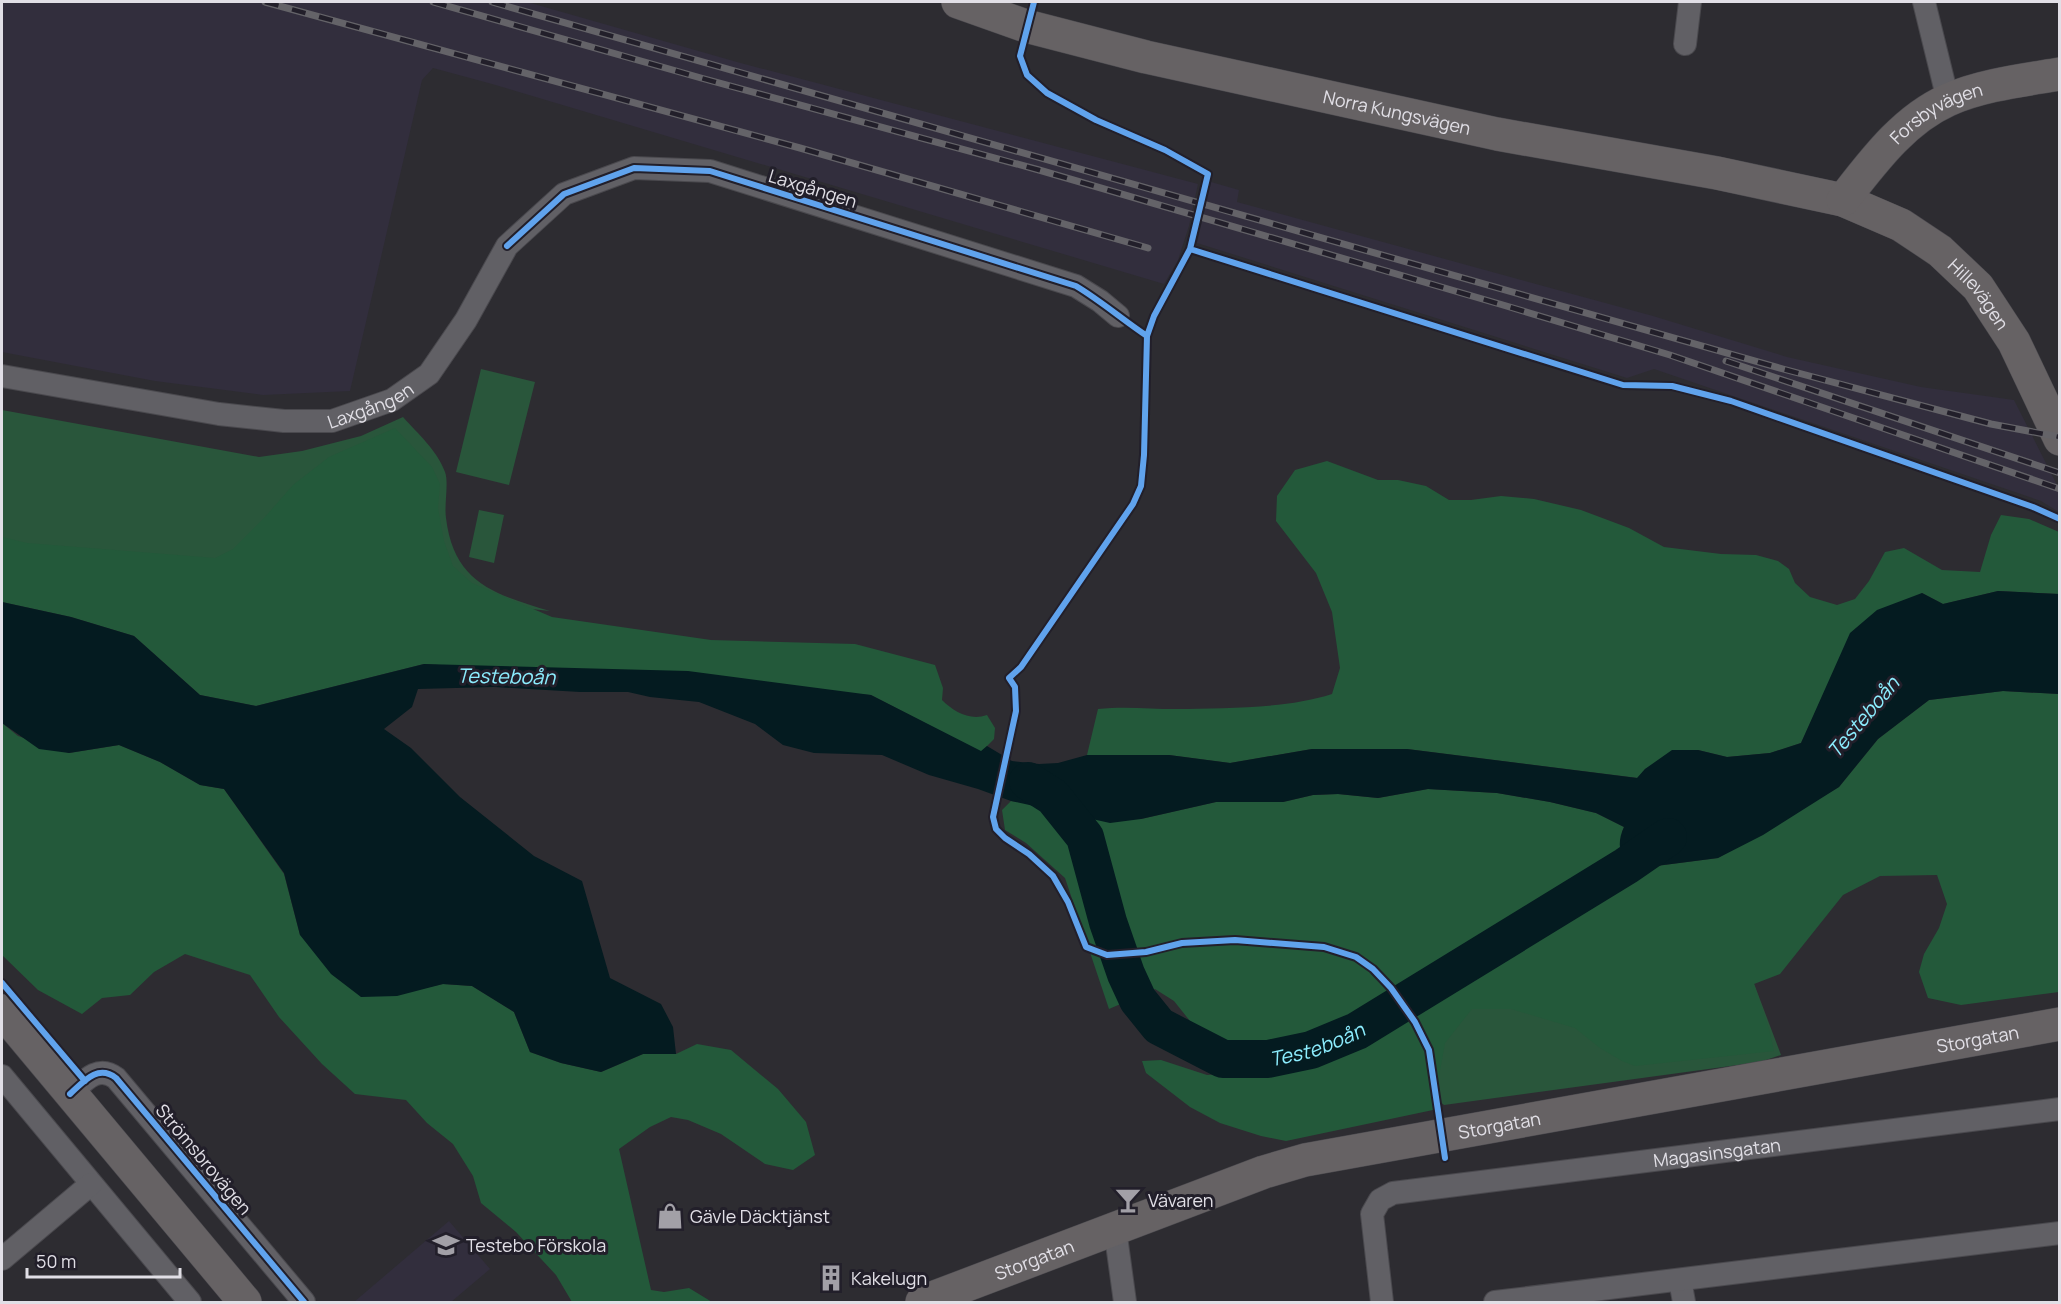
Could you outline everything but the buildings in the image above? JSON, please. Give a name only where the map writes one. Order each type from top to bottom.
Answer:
[{"type":"street","name":"Norra Kungsvägen","points":[[958,2],[1026,26],[1158,60],[1497,134],[1717,173],[1843,200]]},
{"type":"street","points":[[1685,44],[1690,2]]},
{"type":"street","points":[[1924,2],[1948,100]]},
{"type":"street","name":"Forsbyvägen","points":[[1843,200],[1869,166],[1907,126],[1948,100],[1988,87],[2060,74]]},
{"type":"street","name":"Laxgången","points":[[2,376],[219,414],[284,421],[332,421],[392,400],[429,374],[466,320],[507,246],[564,194],[634,168],[710,171],[1076,286],[1100,300],[1118,316]]},
{"type":"street","name":"Hillevägen","points":[[1843,200],[1901,225],[1940,251],[1978,287],[2014,342],[2060,439]]},
{"type":"street","points":[[2,1011],[245,1302]]},
{"type":"street","name":"Storgatan","points":[[922,1302],[1264,1172],[1305,1160],[2060,1024]]},
{"type":"street","name":"Strömsbrovägen","points":[[70,1094],[97,1073],[109,1073],[116,1078],[303,1302]]},
{"type":"street","points":[[2,1076],[190,1302]]},
{"type":"street","name":"Magasinsgatan","points":[[1382,1302],[1372,1214],[1376,1204],[1393,1193],[2060,1109]]},
{"type":"street","points":[[2,1259],[91,1184]]},
{"type":"street","points":[[1115,1229],[1125,1302]]},
{"type":"street","points":[[1495,1302],[2060,1233]]},
{"type":"street","points":[[1680,1280],[1684,1302]]},
{"type":"shaded area","points":[[2,2],[527,2],[737,62],[1198,184],[1189,226],[1178,260],[1164,284],[433,68],[422,80],[350,391],[263,395],[155,381],[2,352]]},
{"type":"shaded area","points":[[1211,182],[1239,190],[1237,202],[1653,316],[1787,357],[1921,387],[2014,400],[2059,489],[2059,512],[2041,501],[1654,369],[1627,378],[1197,243]]},
{"type":"shaded area","name":"Testebo Förskola","points":[[449,1221],[490,1269],[451,1302],[354,1302]]},
{"type":"green space","points":[[481,369],[535,382],[509,485],[456,472]]},
{"type":"green space","points":[[2,410],[259,457],[302,451],[361,436],[403,417],[432,449],[442,464],[447,482],[446,518],[450,540],[458,558],[468,572],[495,591],[550,611],[2,552]]},
{"type":"green space","points":[[395,428],[432,467],[440,484],[438,508],[444,541],[453,566],[472,583],[552,617],[711,640],[855,644],[935,665],[943,688],[942,700],[968,716],[987,715],[995,728],[994,739],[981,752],[871,695],[424,664],[256,706],[200,695],[134,636],[71,617],[2,602],[2,537],[27,543],[215,558],[233,549],[293,485],[329,457]]},
{"type":"green space","points":[[1327,461],[1378,480],[1398,480],[1426,486],[1449,500],[1501,496],[1534,499],[1581,510],[1629,528],[1664,547],[1721,554],[1756,555],[1778,561],[1789,569],[1795,583],[1810,597],[1837,605],[1855,599],[1869,581],[1885,552],[1904,548],[1942,570],[1980,572],[1991,535],[2001,515],[2029,519],[2059,532],[2059,594],[1998,591],[1943,604],[1922,593],[1826,689],[1801,743],[1770,753],[1727,757],[1698,750],[1645,769],[1638,778],[1407,749],[1312,749],[1230,763],[1169,755],[1087,755],[1098,709],[1255,707],[1295,703],[1332,694],[1340,668],[1332,612],[1316,573],[1276,521],[1277,496],[1295,470]]},
{"type":"green space","points":[[479,510],[504,515],[494,563],[469,557]]},
{"type":"green space","points":[[2003,691],[2059,694],[2059,992],[1961,1005],[1928,998],[1919,972],[1924,954],[1939,928],[1947,904],[1937,875],[1880,876],[1843,895],[1780,974],[1754,984],[1774,1051],[1635,1066],[1600,1048],[1575,1028],[1511,1009],[1472,1009],[1445,1043],[1433,1110],[1286,1141],[1220,1123],[1190,1107],[1146,1073],[1142,1061],[1161,1060],[1207,1075],[1221,1074],[1227,1052],[1222,1044],[1190,1021],[1174,1001],[1155,989],[1109,1009],[1065,878],[1026,843],[1005,830],[1002,810],[1011,801],[1141,819],[1216,802],[1283,802],[1313,795],[1338,794],[1378,798],[1428,789],[1497,793],[1596,813],[1624,827],[1622,832],[1636,876],[1656,866],[1718,858],[1839,787],[1878,739],[1929,700]]},
{"type":"green space","points":[[2,723],[18,736],[69,753],[119,745],[160,762],[200,785],[224,789],[284,874],[300,935],[420,989],[443,984],[472,986],[514,1012],[530,1052],[561,1063],[601,1072],[643,1054],[676,1054],[697,1044],[731,1050],[778,1089],[806,1122],[815,1155],[793,1170],[765,1164],[721,1134],[688,1120],[671,1117],[650,1127],[619,1149],[651,1290],[664,1292],[689,1288],[712,1302],[572,1302],[556,1275],[516,1232],[481,1203],[473,1176],[453,1144],[427,1123],[406,1100],[355,1094],[322,1064],[279,1017],[250,975],[185,954],[154,972],[130,995],[102,998],[82,1014],[38,990],[2,955]]},
{"type":"green space","points":[[1750,973],[1781,1055],[1760,1062],[1444,1105],[1437,1099],[1435,1054],[1466,1008]]},
{"type":"water","points":[[1998,591],[2059,594],[2059,694],[2003,691],[1929,700],[1878,739],[1839,787],[1763,835],[1718,858],[1656,866],[1636,876],[1621,853],[1620,841],[1624,827],[1596,813],[1497,793],[1428,789],[1378,798],[1338,794],[1313,795],[1283,802],[1216,802],[1141,819],[1110,823],[1011,801],[929,775],[882,755],[814,753],[783,745],[755,724],[699,702],[650,697],[628,692],[494,687],[418,689],[412,707],[384,729],[411,748],[460,797],[534,856],[582,881],[610,978],[661,1004],[673,1027],[676,1054],[643,1054],[601,1072],[561,1063],[530,1052],[514,1012],[472,986],[443,984],[397,996],[361,997],[331,974],[300,935],[284,873],[224,789],[200,785],[160,762],[119,745],[69,753],[39,749],[2,723],[2,602],[71,617],[134,636],[200,695],[256,706],[424,664],[688,671],[871,695],[981,751],[987,746],[1012,761],[1039,764],[1058,763],[1087,755],[1169,755],[1230,763],[1312,749],[1407,749],[1637,778],[1645,769],[1672,750],[1698,750],[1727,757],[1770,753],[1801,743],[1850,633],[1877,610],[1922,593],[1943,604]]},
{"type":"waterway","name":"Testeboån","points":[[1028,781],[1053,797],[1085,837],[1108,922],[1126,974],[1138,1000],[1159,1026],[1223,1059],[1268,1059],[1311,1050],[1357,1031],[1626,866],[1668,837]]},
{"type":"railway","points":[[265,2],[800,148],[1148,248]]},
{"type":"railway","points":[[433,2],[1039,170],[1503,305],[1670,355],[2060,489]]},
{"type":"railway","points":[[492,2],[1783,369],[1991,424],[2060,437]]},
{"type":"railway","points":[[1726,361],[2060,473]]},
{"type":"cycle path","points":[[1034,2],[1020,56],[1027,75],[1047,93],[1096,120],[1165,150],[1208,174],[1190,249],[1154,316],[1147,336],[1141,486],[1133,504],[1021,667],[1009,678],[1015,687],[1016,711],[993,817],[996,829],[1053,876],[1068,902],[1086,947],[1107,955],[1146,952],[1182,943],[1235,940],[1324,947],[1356,957],[1373,969],[1391,988],[1415,1022],[1429,1050],[1445,1158]]},
{"type":"cycle path","points":[[507,246],[564,194],[634,168],[710,171],[1076,286],[1147,336]]},
{"type":"cycle path","points":[[1190,249],[1623,385],[1672,386],[1731,401],[2033,507],[2060,519]]},
{"type":"cycle path","points":[[2,983],[85,1081]]},
{"type":"cycle path","points":[[70,1094],[97,1073],[109,1074],[116,1078],[304,1302]]},
{"type":"place","name":"Vävaren","points":[[1128,1200]]},
{"type":"place","name":"Gävle Däcktjänst","points":[[670,1216]]},
{"type":"place","name":"Testebo Förskola","points":[[446,1245]]},
{"type":"place","name":"Kakelugn","points":[[831,1278]]}]
